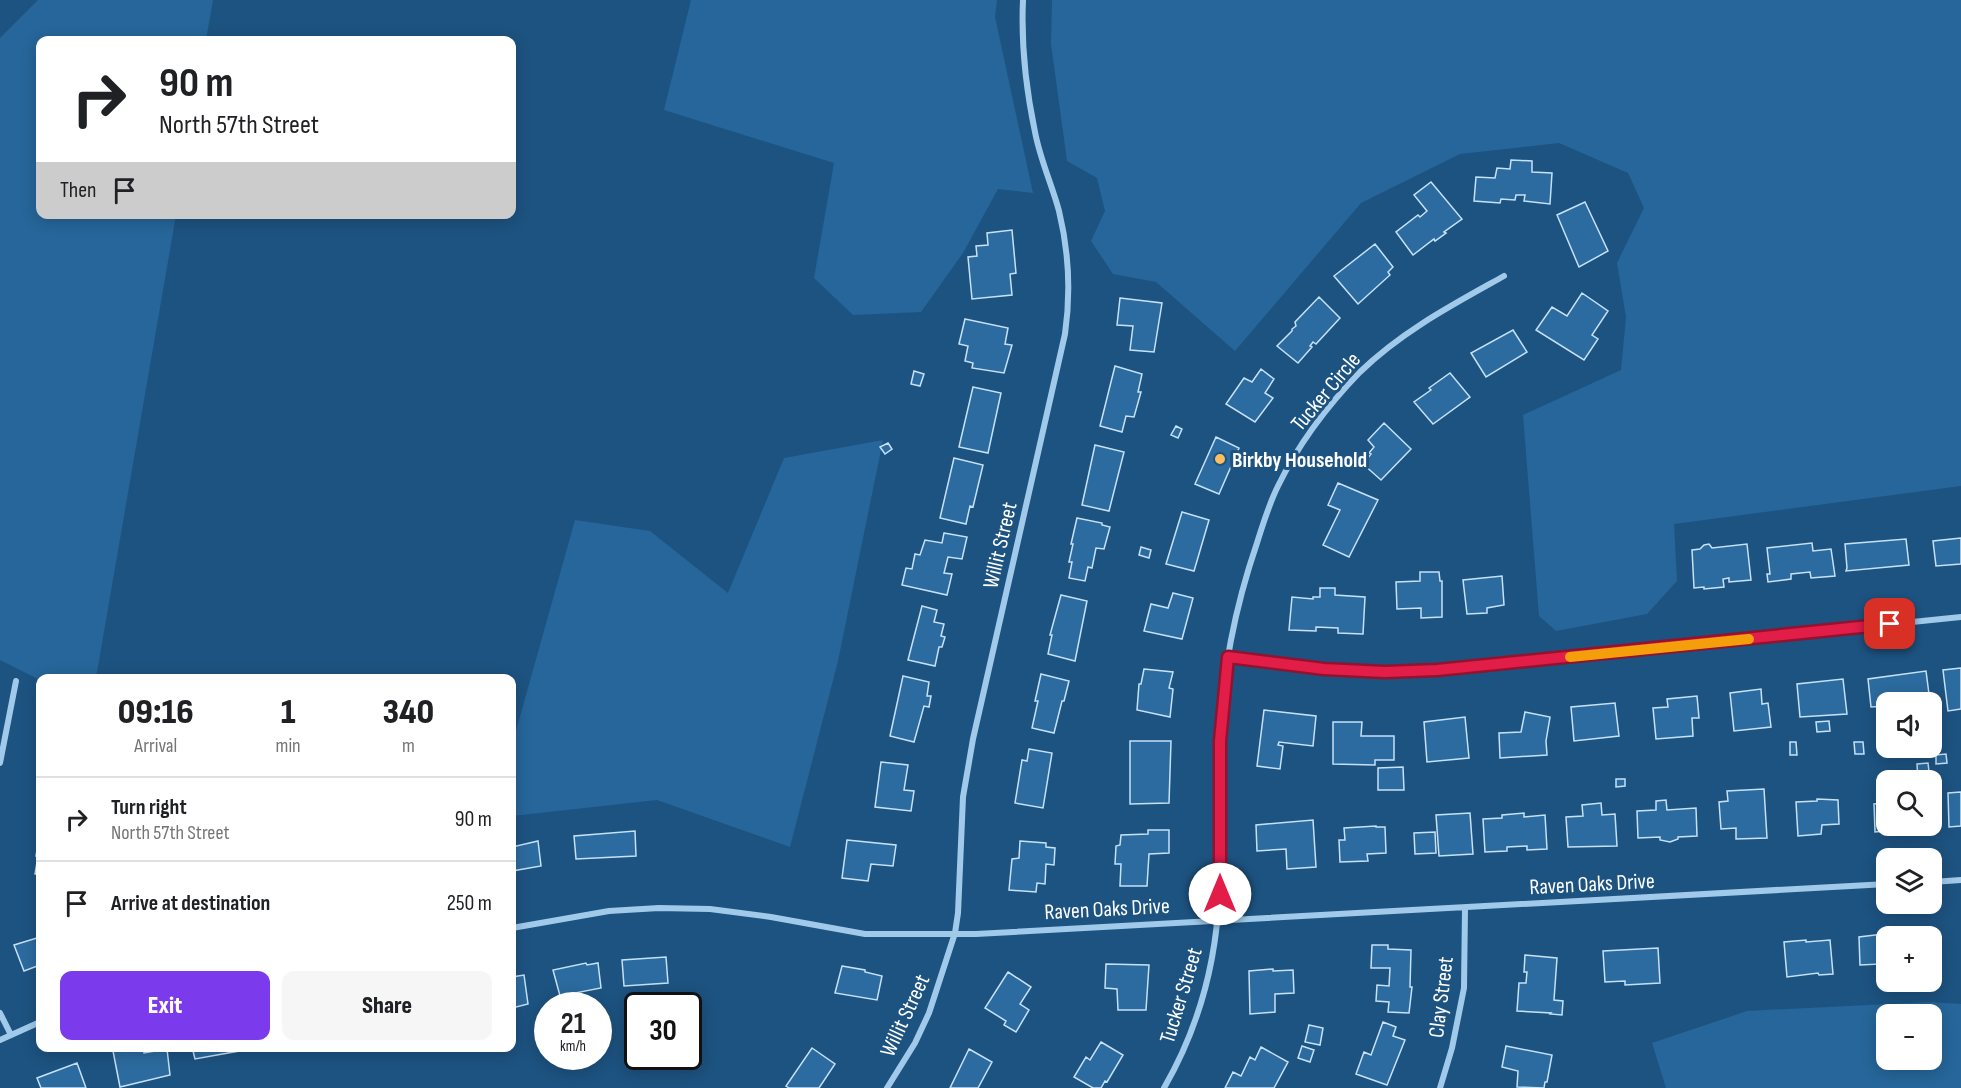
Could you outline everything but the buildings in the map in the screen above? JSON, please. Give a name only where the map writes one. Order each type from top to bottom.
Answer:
[{"type":"street","name":"Willit Street","points":[[887,1088],[915,1043],[929,1013],[955,933],[958,913],[963,797],[973,739],[1065,334],[1068,311],[1068,260],[1059,212],[1035,134],[1027,87],[1023,0]]},
{"type":"street","name":"Tucker Circle","points":[[1228,657],[1246,575],[1268,509],[1296,454],[1329,408],[1362,371],[1403,337],[1430,318],[1504,276]]},
{"type":"street","points":[[1228,657],[1324,669],[1385,672],[1437,670],[1961,617]]},
{"type":"street","name":"Tucker Street","points":[[1164,1088],[1188,1040],[1206,990],[1214,950],[1220,894],[1220,741],[1228,657]]},
{"type":"street","points":[[0,763],[16,681]]},
{"type":"street","points":[[1942,881],[1961,880]]},
{"type":"street","name":"Raven Oaks Drive","points":[[516,927],[609,911],[659,908],[710,909],[771,917],[865,934],[976,934],[1876,885]]},
{"type":"street","name":"Clay Street","points":[[1440,1088],[1452,1048],[1464,988],[1465,908]]},
{"type":"street","points":[[0,1013],[10,1035]]},
{"type":"street","points":[[0,1040],[36,1024]]},
{"type":"shaded area","points":[[38,0],[213,0],[207,36],[36,36],[36,219],[175,219],[97,674],[36,674],[36,678],[0,660],[0,38]]},
{"type":"shaded area","points":[[691,0],[997,0],[995,17],[1033,193],[998,189],[963,253],[921,312],[853,315],[814,278],[834,163],[664,110]]},
{"type":"shaded area","points":[[1052,0],[1961,0],[1961,486],[1674,524],[1677,581],[1647,614],[1556,631],[1539,616],[1523,415],[1621,370],[1626,317],[1617,263],[1644,208],[1628,173],[1559,143],[1460,154],[1361,203],[1235,351],[1156,282],[1113,274],[1091,241],[1105,211],[1097,178],[1067,161],[1051,44]]},
{"type":"shaded area","points":[[883,440],[838,661],[790,847],[657,800],[516,816],[516,731],[575,520],[650,531],[728,593],[784,458]]},
{"type":"shaded area","points":[[1929,1002],[1961,1004],[1961,1088],[1666,1088],[1652,1043],[1747,1011],[1876,1005],[1876,1070],[1942,1070],[1942,1004],[1889,1004]]},
{"type":"slow traffic","points":[[1570,657],[1749,639]]},
{"type":"place","name":"Birkby Household","points":[[1220,459]]},
{"type":"route","points":[[1220,894],[1220,741],[1228,657],[1324,669],[1385,672],[1437,670],[1890,624]]}]
